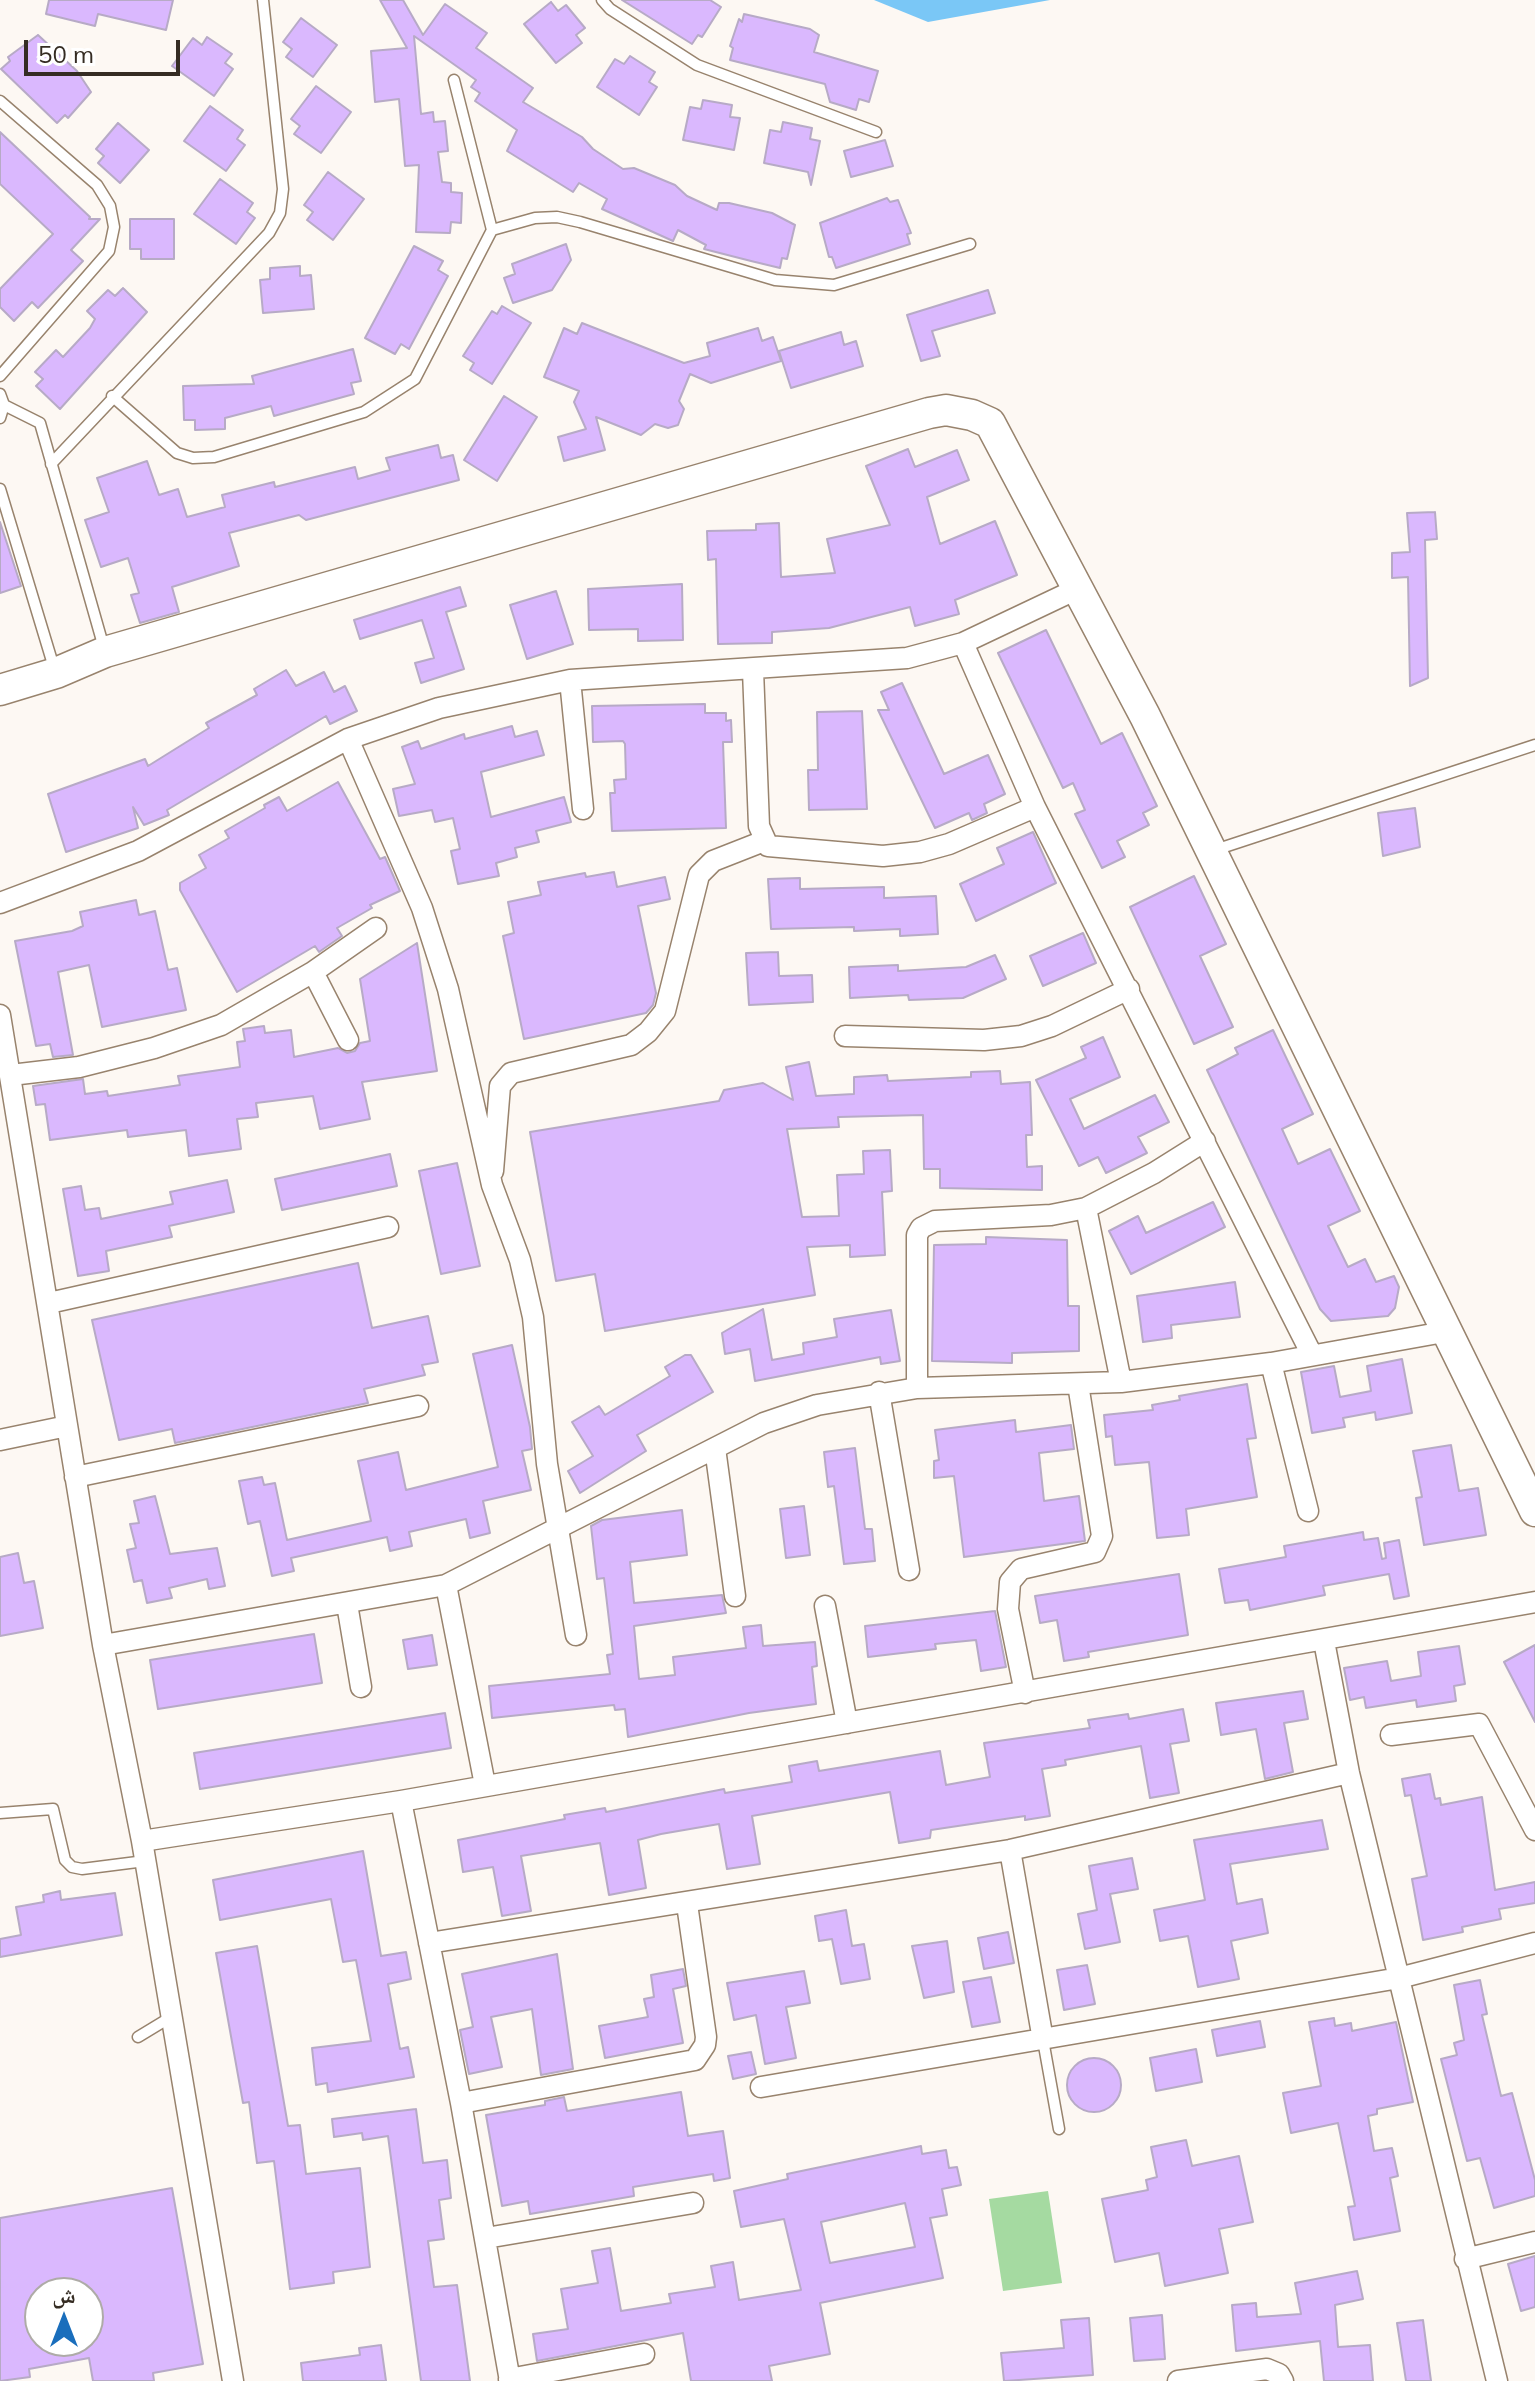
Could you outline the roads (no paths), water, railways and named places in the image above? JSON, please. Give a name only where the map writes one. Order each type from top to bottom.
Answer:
[{"type":"street","points":[[0,690],[56,673],[105,652],[838,438],[946,410],[972,415],[996,431],[1079,588],[1535,1511]]},
{"type":"street","points":[[0,903],[138,851],[348,739],[439,708],[570,680],[907,658],[963,643],[1079,588]]},
{"type":"street","points":[[963,643],[1035,807],[1311,1353]]},
{"type":"street","points":[[753,670],[759,826],[764,841],[778,848],[883,856],[920,852],[949,844],[1035,807]]},
{"type":"street","points":[[570,680],[583,809]]},
{"type":"street","points":[[348,739],[426,922],[448,989],[492,1185],[520,1260],[533,1317],[547,1464],[576,1635]]},
{"type":"street","points":[[492,1185],[500,1086],[511,1073],[631,1045],[648,1032],[665,1011],[699,875],[713,861],[764,841]]},
{"type":"street","points":[[11,1075],[79,1067],[154,1048],[208,1030],[313,972],[376,928]]},
{"type":"street","points":[[313,972],[348,1040]]},
{"type":"street","points":[[845,1036],[984,1040],[1021,1036],[1052,1026],[1129,989]]},
{"type":"street","points":[[0,1015],[103,1645],[143,1851],[233,2381]]},
{"type":"street","points":[[917,1388],[917,1235],[921,1228],[935,1221],[1051,1215],[1086,1208],[1154,1173],[1205,1141]]},
{"type":"street","points":[[1086,1208],[1121,1382]]},
{"type":"street","points":[[49,1303],[388,1227]]},
{"type":"street","points":[[103,1645],[446,1585],[764,1423],[817,1405],[879,1392],[917,1388],[1121,1382],[1271,1363],[1311,1353],[1444,1332]]},
{"type":"street","points":[[1271,1363],[1308,1511]]},
{"type":"street","points":[[1025,1693],[1008,1609],[1010,1582],[1021,1569],[1095,1552],[1102,1536],[1078,1384]]},
{"type":"street","points":[[879,1392],[909,1570]]},
{"type":"street","points":[[75,1477],[418,1406]]},
{"type":"street","points":[[0,1440],[67,1426]]},
{"type":"street","points":[[715,1448],[735,1596]]},
{"type":"street","points":[[446,1585],[485,1785]]},
{"type":"street","points":[[143,1851],[485,1785],[1535,1602]]},
{"type":"street","points":[[347,1604],[361,1687]]},
{"type":"street","points":[[825,1606],[847,1723]]},
{"type":"street","points":[[1324,1641],[1349,1773],[1497,2381]]},
{"type":"street","points":[[1391,1735],[1479,1724],[1535,1830]]},
{"type":"street","points":[[429,1943],[1010,1850],[1349,1773]]},
{"type":"street","points":[[401,1801],[461,2103],[510,2380],[644,2354]]},
{"type":"street","points":[[1010,1850],[1043,2040]]},
{"type":"street","points":[[461,2103],[695,2060],[705,2045],[706,2037],[687,1904]]},
{"type":"street","points":[[761,2087],[1399,1978],[1535,1943]]},
{"type":"street","points":[[486,2238],[693,2203]]},
{"type":"street","points":[[1465,2259],[1535,2242]]},
{"type":"street","points":[[1178,2381],[1267,2369],[1279,2374],[1283,2381]]},
{"type":"lane","points":[[51,464],[269,233],[280,213],[283,189],[263,0]]},
{"type":"lane","points":[[602,0],[610,9],[697,65],[876,132]]},
{"type":"lane","points":[[112,396],[177,453],[193,458],[214,457],[364,412],[415,379],[492,230],[454,80]]},
{"type":"lane","points":[[0,101],[97,185],[110,206],[114,227],[109,251],[0,376]]},
{"type":"lane","points":[[492,230],[557,217],[775,280],[834,285],[970,244]]},
{"type":"lane","points":[[0,418],[2,400],[40,423],[105,652]]},
{"type":"lane","points":[[0,489],[56,673]]},
{"type":"lane","points":[[1210,851],[1535,745]]},
{"type":"lane","points":[[0,1813],[53,1809],[65,1860],[72,1867],[82,1869],[143,1851]]},
{"type":"lane","points":[[138,2037],[171,2017]]},
{"type":"lane","points":[[1043,2040],[1059,2129]]},
{"type":"water","points":[[874,0],[1050,0],[928,22]]}]
